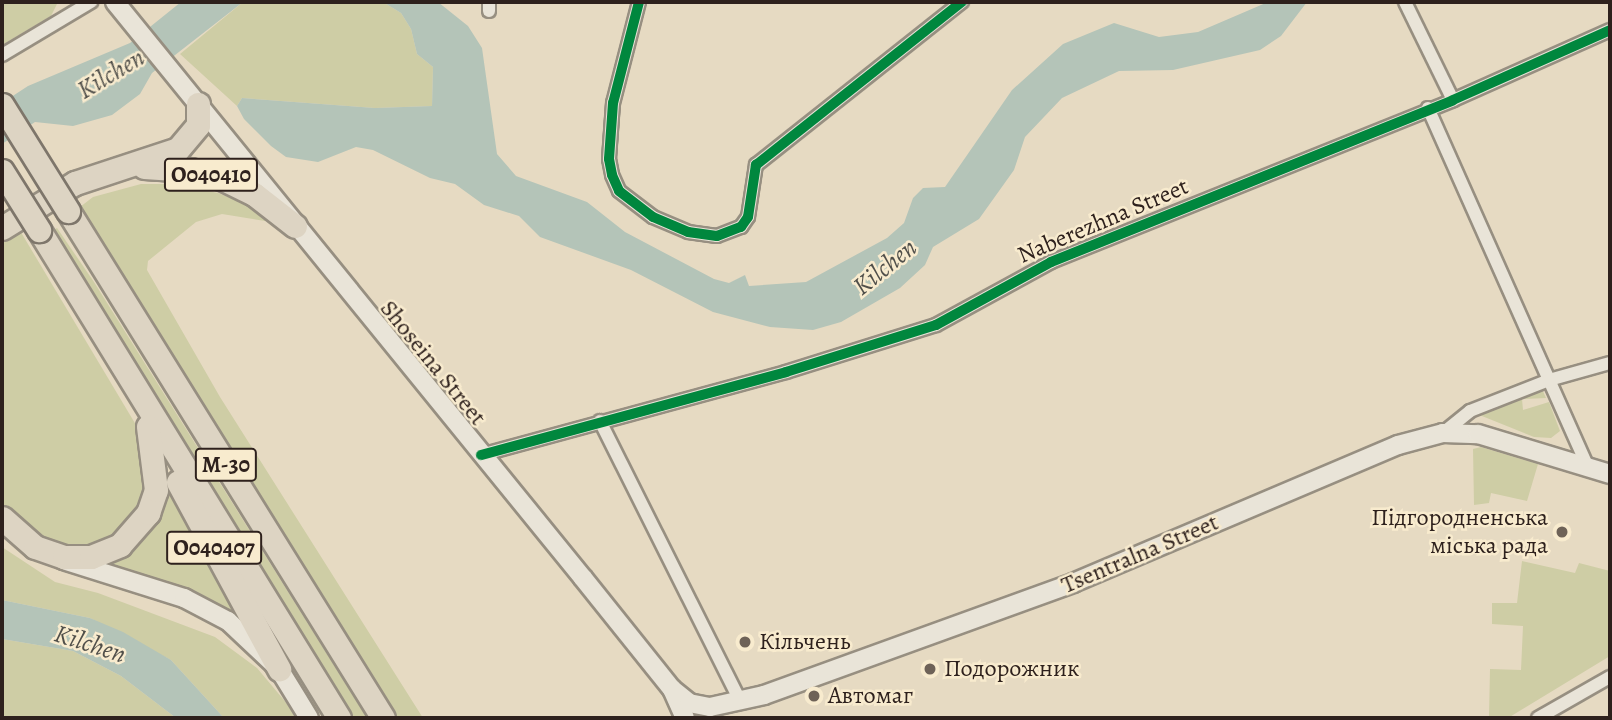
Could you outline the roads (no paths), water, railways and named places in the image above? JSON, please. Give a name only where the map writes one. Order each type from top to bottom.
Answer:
[{"type":"highway","name":"О040410","points":[[2,228],[75,183],[113,169],[166,155],[187,143],[198,125],[198,104]]},
{"type":"highway","name":"М-30","points":[[2,105],[383,718]]},
{"type":"highway","name":"О040410","points":[[113,169],[181,169],[221,178],[254,194],[295,226]]},
{"type":"highway","name":"М-30","points":[[2,171],[339,718]]},
{"type":"highway","points":[[2,518],[22,538],[50,554],[71,558],[101,554],[120,545],[141,524],[153,502],[158,475],[148,428],[112,347]]},
{"type":"highway","name":"О040407","points":[[148,428],[279,669]]},
{"type":"main road","name":"Shoseina Street","points":[[115,2],[672,689],[685,718]]},
{"type":"main road","name":"Tsentralna Street","points":[[672,689],[689,703],[710,707],[740,701],[1073,583],[1398,445],[1443,433],[1478,434],[1610,474]]},
{"type":"main road","points":[[50,554],[209,610],[245,634],[279,669]]},
{"type":"main road","name":"О040407","points":[[279,669],[309,718]]},
{"type":"street","points":[[2,55],[91,2]]},
{"type":"street","points":[[639,2],[613,103],[609,159],[619,191],[653,216],[688,232],[718,236],[741,228],[748,217],[756,165],[962,2]]},
{"type":"street","points":[[1405,2],[1452,100]]},
{"type":"street","name":"Naberezhna Street","points":[[481,455],[786,372],[936,325],[1051,262],[1452,100],[1610,30]]},
{"type":"street","points":[[1427,108],[1588,468]]},
{"type":"street","points":[[1443,433],[1470,411],[1549,380],[1610,363]]},
{"type":"street","points":[[600,421],[740,701]]},
{"type":"street","points":[[1538,718],[1610,677]]},
{"type":"water","name":"Kilchen","points":[[181,2],[243,2],[152,73],[140,94],[112,115],[73,126],[35,122],[2,144],[2,103],[28,86],[130,43]]},
{"type":"water","name":"Kilchen","points":[[383,2],[438,2],[468,26],[482,48],[497,154],[516,176],[587,202],[625,232],[714,279],[729,283],[745,275],[749,286],[806,282],[887,238],[904,223],[913,198],[923,188],[945,187],[1012,90],[1063,44],[1114,23],[1159,37],[1198,32],[1268,2],[1307,2],[1281,36],[1260,50],[1173,70],[1119,71],[1062,98],[1025,137],[1014,170],[979,219],[933,247],[925,265],[900,288],[841,322],[813,330],[770,327],[713,312],[631,270],[540,237],[519,216],[484,205],[455,184],[430,178],[373,150],[356,147],[318,162],[286,157],[271,146],[244,119],[237,106],[242,98],[375,108],[432,106],[433,67],[417,54],[411,29],[401,13]]},
{"type":"water","name":"Kilchen","points":[[2,600],[90,618],[123,632],[171,660],[224,718],[176,718],[121,676],[73,651],[2,639]]},
{"type":"place","name":"Підгородненська міська рада","points":[[1562,532]]},
{"type":"place","name":"Кільчень","points":[[745,642]]},
{"type":"place","name":"Подорожник","points":[[930,669]]},
{"type":"place","name":"Автомаг","points":[[814,696]]}]
